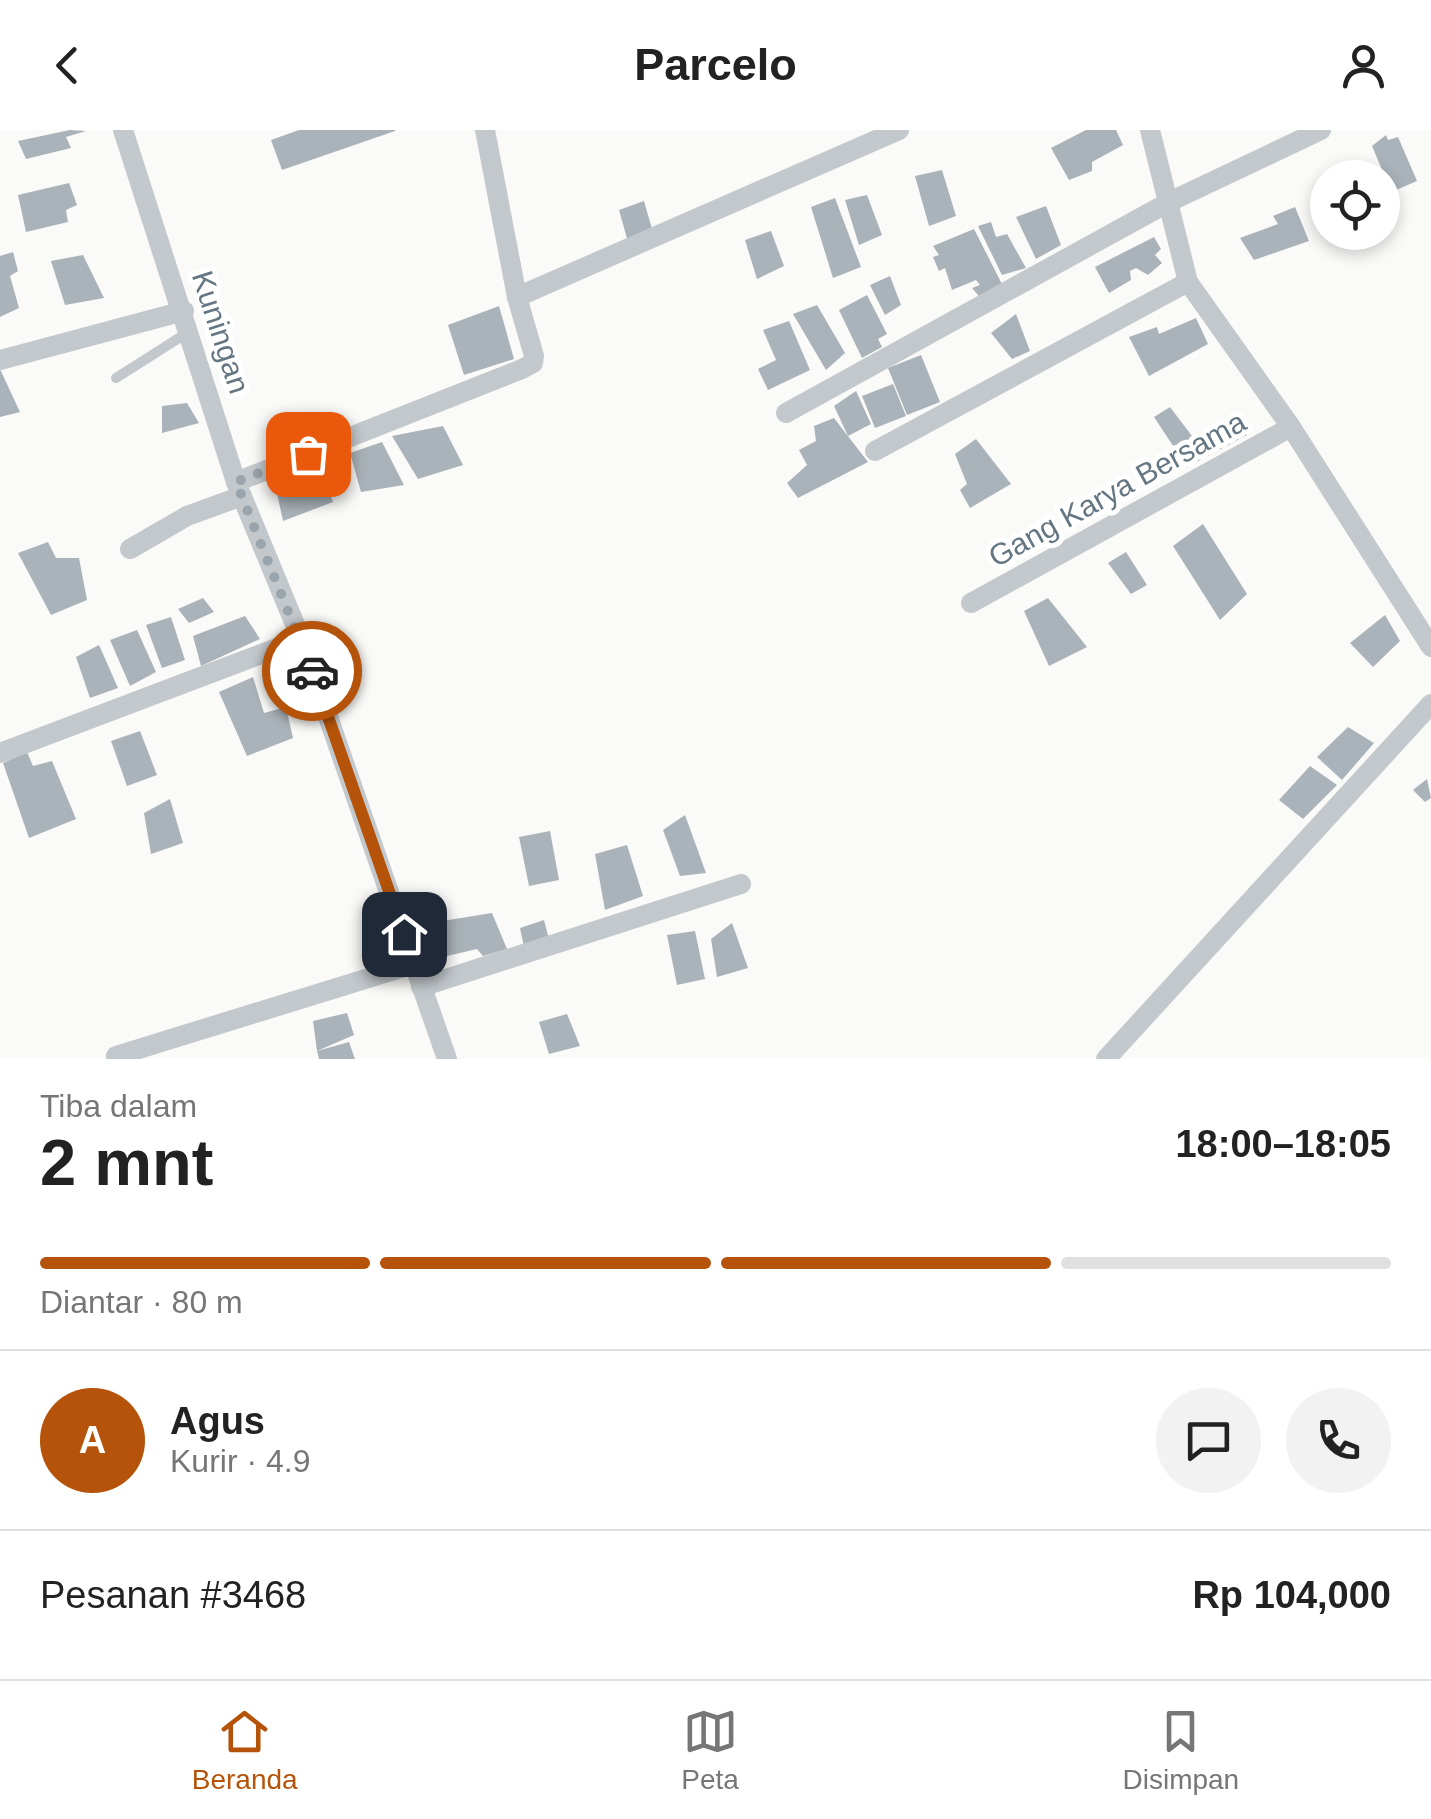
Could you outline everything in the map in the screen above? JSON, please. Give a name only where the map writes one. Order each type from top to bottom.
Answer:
[{"type":"street","name":"Kuningan","points":[[123,130],[188,321],[239,489],[301,638],[447,1059]]},
{"type":"street","points":[[130,549],[239,489],[533,364],[534,349],[517,297],[485,130]]},
{"type":"street","points":[[517,297],[898,130]]},
{"type":"street","points":[[1150,130],[1188,282],[1291,427],[1431,648]]},
{"type":"street","points":[[786,413],[1169,202],[1321,130]]},
{"type":"street","points":[[875,450],[1188,282]]},
{"type":"street","points":[[0,360],[188,321]]},
{"type":"street","name":"Gang Karya Bersama","points":[[972,603],[1291,427]]},
{"type":"street","points":[[0,753],[301,638]]},
{"type":"street","points":[[1106,1059],[1431,704]]},
{"type":"street","points":[[421,986],[741,884]]},
{"type":"street","points":[[116,1056],[414,964]]},
{"type":"lane","points":[[116,378],[188,321]]},
{"type":"building","points":[[70,130],[86,131],[66,137],[71,148],[26,159],[18,141]]},
{"type":"building","points":[[299,130],[395,131],[282,170],[271,140]]},
{"type":"building","points":[[1086,130],[1116,130],[1123,145],[1092,162],[1092,171],[1069,180],[1051,148]]},
{"type":"building","points":[[1386,135],[1388,140],[1398,137],[1417,181],[1400,188],[1400,160],[1378,160],[1372,146]]},
{"type":"building","points":[[942,170],[956,216],[929,226],[915,176]]},
{"type":"building","points":[[69,183],[77,205],[66,210],[68,222],[26,232],[18,195]]},
{"type":"building","points":[[867,195],[882,235],[859,245],[845,200]]},
{"type":"building","points":[[835,198],[861,267],[833,278],[811,207]]},
{"type":"building","points":[[644,201],[652,229],[628,242],[619,210]]},
{"type":"building","points":[[1046,206],[1061,245],[1036,259],[1016,217]]},
{"type":"building","points":[[1295,207],[1309,241],[1254,260],[1240,238],[1278,224],[1273,216]]},
{"type":"building","points":[[991,222],[996,237],[1007,234],[1026,268],[1002,275],[978,226]]},
{"type":"building","points":[[974,229],[1004,288],[983,301],[972,288],[980,285],[976,280],[952,290],[945,268],[939,271],[933,257],[939,255],[933,246]]},
{"type":"building","points":[[771,231],[784,266],[757,279],[745,240]]},
{"type":"building","points":[[1154,237],[1161,249],[1155,255],[1162,263],[1148,275],[1136,268],[1130,271],[1131,280],[1109,293],[1095,267]]},
{"type":"building","points":[[13,252],[18,271],[10,276],[19,308],[0,317],[0,256]]},
{"type":"building","points":[[83,255],[104,298],[65,305],[51,261]]},
{"type":"building","points":[[890,276],[901,305],[885,315],[870,285]]},
{"type":"building","points":[[867,295],[887,334],[878,339],[882,347],[862,358],[839,310]]},
{"type":"building","points":[[817,305],[845,353],[826,370],[793,314]]},
{"type":"building","points":[[499,306],[514,359],[464,375],[448,325]]},
{"type":"building","points":[[1016,314],[1030,351],[1012,359],[991,333]]},
{"type":"building","points":[[1196,318],[1208,344],[1149,376],[1129,337],[1157,327],[1159,334]]},
{"type":"building","points":[[789,321],[810,370],[768,390],[758,369],[776,360],[763,330]]},
{"type":"building","points":[[921,355],[940,402],[907,415],[888,368]]},
{"type":"building","points":[[0,369],[20,412],[0,417]]},
{"type":"building","points":[[893,384],[906,416],[875,428],[862,396]]},
{"type":"building","points":[[856,391],[871,424],[848,436],[834,406]]},
{"type":"building","points":[[187,403],[199,423],[162,433],[162,406]]},
{"type":"building","points":[[1170,407],[1195,440],[1241,414],[1247,435],[1187,467],[1154,417]]},
{"type":"building","points":[[834,418],[868,462],[798,498],[787,483],[807,465],[799,450],[816,441],[814,426]]},
{"type":"building","points":[[443,426],[463,465],[418,479],[392,436]]},
{"type":"building","points":[[976,439],[1011,484],[970,508],[960,490],[967,484],[955,454]]},
{"type":"building","points":[[382,442],[404,485],[361,492],[350,453]]},
{"type":"building","points":[[319,460],[333,502],[283,521],[275,484]]},
{"type":"building","points":[[1203,524],[1247,594],[1220,620],[1173,546]]},
{"type":"building","points":[[48,542],[56,558],[79,558],[87,600],[51,615],[18,553]]},
{"type":"building","points":[[1126,552],[1147,585],[1131,594],[1108,563]]},
{"type":"building","points":[[203,598],[214,612],[189,623],[178,609]]},
{"type":"building","points":[[1048,598],[1087,647],[1049,666],[1024,611]]},
{"type":"building","points":[[1385,615],[1400,641],[1373,667],[1350,643]]},
{"type":"building","points":[[245,616],[260,639],[201,666],[193,636]]},
{"type":"building","points":[[171,617],[185,660],[162,668],[146,625]]},
{"type":"building","points":[[137,630],[156,672],[130,686],[110,640]]},
{"type":"building","points":[[99,645],[118,688],[90,698],[76,657]]},
{"type":"building","points":[[253,677],[264,713],[286,707],[293,738],[247,756],[219,692]]},
{"type":"building","points":[[1348,727],[1374,743],[1342,780],[1317,757]]},
{"type":"building","points":[[140,731],[157,775],[127,786],[111,741]]},
{"type":"building","points":[[27,752],[33,766],[52,761],[76,819],[29,838],[3,763]]},
{"type":"building","points":[[1310,766],[1337,785],[1303,819],[1279,800]]},
{"type":"building","points":[[1427,779],[1431,798],[1425,802],[1413,790]]},
{"type":"building","points":[[170,799],[183,843],[151,854],[144,813]]},
{"type":"building","points":[[685,815],[706,873],[680,876],[663,830]]},
{"type":"building","points":[[550,831],[559,880],[529,886],[519,837]]},
{"type":"building","points":[[627,845],[643,896],[605,910],[595,854]]},
{"type":"building","points":[[492,913],[507,949],[483,956],[477,949],[447,956],[442,921]]},
{"type":"building","points":[[544,920],[550,943],[525,951],[520,928]]},
{"type":"building","points":[[732,923],[748,968],[717,977],[711,939]]},
{"type":"building","points":[[695,931],[705,979],[677,985],[667,935]]},
{"type":"building","points":[[347,1013],[354,1035],[317,1051],[313,1021]]},
{"type":"building","points":[[567,1014],[580,1046],[549,1054],[539,1022]]},
{"type":"building","points":[[349,1042],[355,1059],[319,1059],[317,1051]]},
{"type":"way so far","points":[[308,454],[236,482],[312,671]]},
{"type":"route","points":[[312,671],[404,934]]}]
